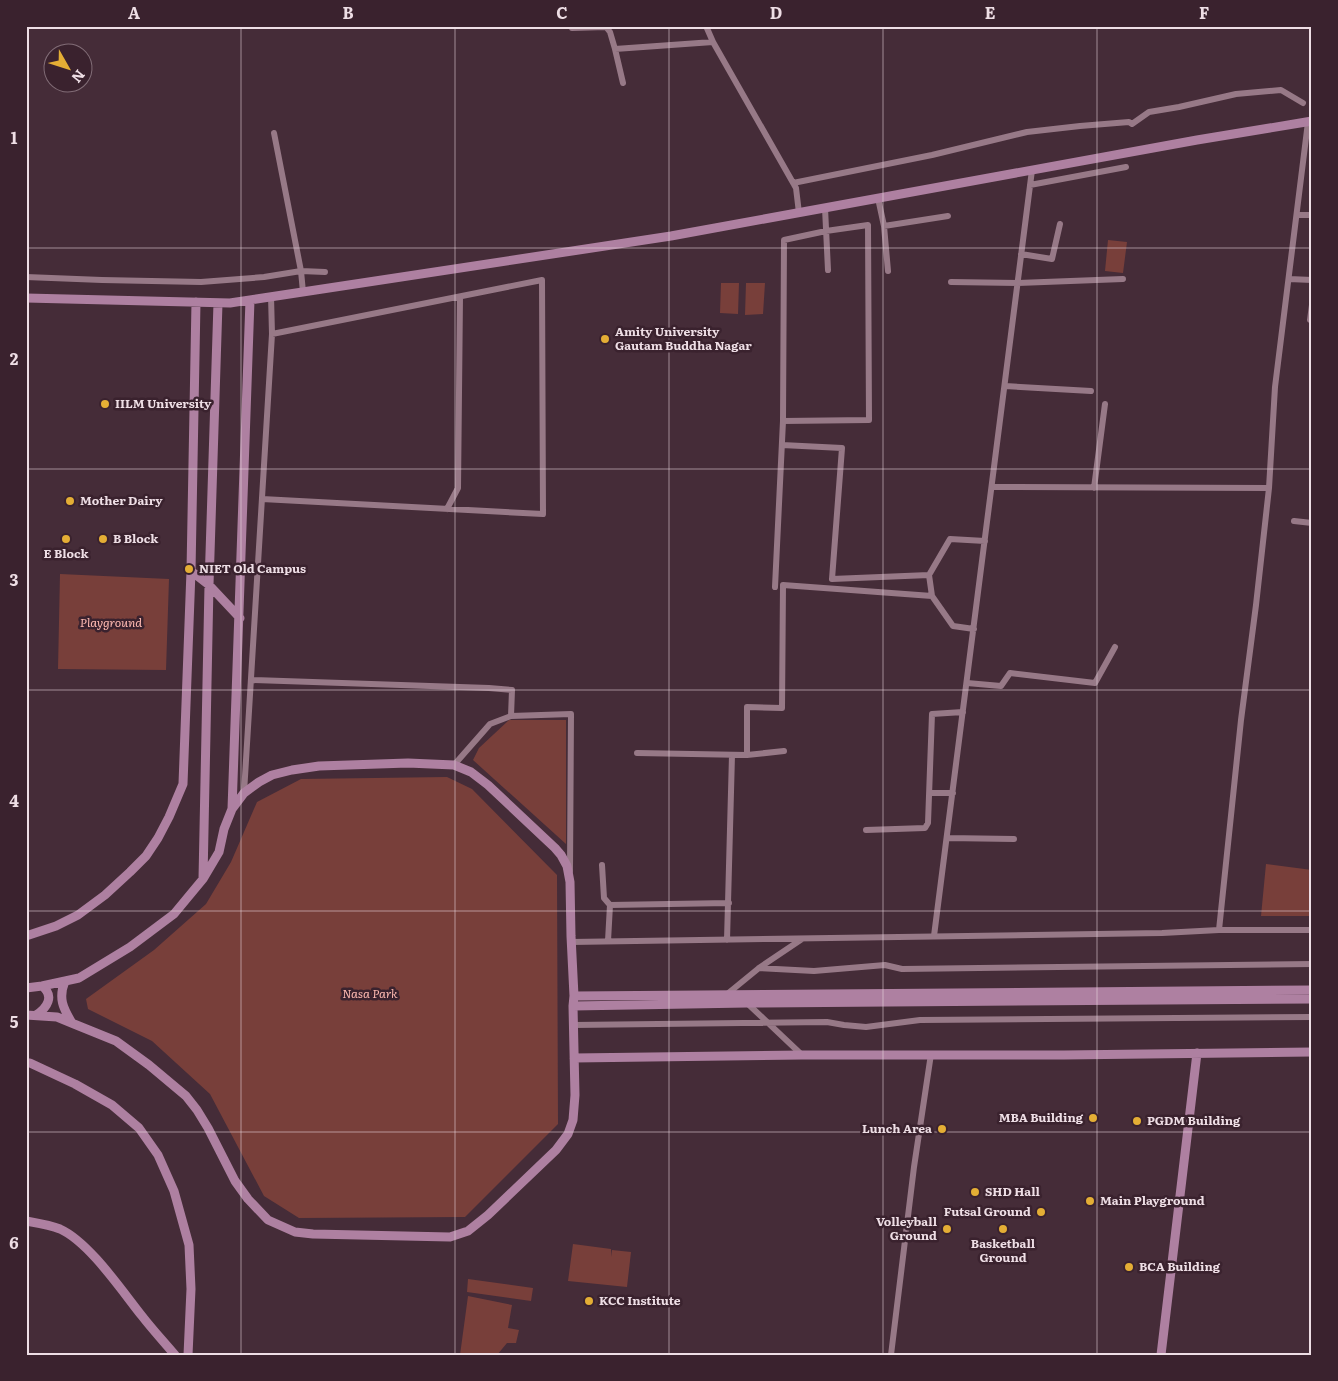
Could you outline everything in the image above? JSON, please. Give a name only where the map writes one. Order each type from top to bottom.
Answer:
[{"type":"street","points":[[706,26],[713,42],[796,188],[799,213]]},
{"type":"street","points":[[572,28],[606,27],[610,32],[623,83]]},
{"type":"street","points":[[615,49],[713,42]]},
{"type":"street","points":[[793,183],[932,155],[1027,132],[1129,122],[1132,124],[1150,112],[1236,94],[1281,90],[1303,103]]},
{"type":"street","points":[[26,298],[230,303],[671,236],[1310,121],[1275,387],[1269,488],[1241,720],[1219,930]]},
{"type":"street","points":[[274,133],[304,292]]},
{"type":"street","points":[[1030,185],[1126,167]]},
{"type":"street","points":[[934,936],[1032,170]]},
{"type":"street","points":[[878,198],[884,226],[888,271]]},
{"type":"street","points":[[825,208],[828,270]]},
{"type":"street","points":[[1297,215],[1312,215]]},
{"type":"street","points":[[884,226],[948,216]]},
{"type":"street","points":[[1022,254],[1052,259],[1060,224]]},
{"type":"street","points":[[775,587],[783,421],[784,240],[868,225],[870,420],[783,421]]},
{"type":"street","points":[[26,277],[201,282],[264,277],[301,271],[324,272]]},
{"type":"street","points":[[951,282],[1018,283],[1123,279]]},
{"type":"street","points":[[1289,279],[1312,280]]},
{"type":"street","points":[[262,499],[543,514],[542,280],[272,334]]},
{"type":"street","points":[[244,793],[272,334],[271,296]]},
{"type":"street","points":[[448,509],[458,488],[460,297]]},
{"type":"street","points":[[232,810],[250,300]]},
{"type":"street","points":[[26,936],[56,926],[78,915],[104,895],[146,856],[158,838],[183,784],[191,571],[196,302]]},
{"type":"street","points":[[203,879],[209,585],[218,302]]},
{"type":"street","points":[[1312,305],[1310,320],[1312,320]]},
{"type":"street","points":[[1005,386],[1090,391]]},
{"type":"street","points":[[1094,488],[1105,404]]},
{"type":"street","points":[[782,445],[842,448],[832,579],[929,574]]},
{"type":"street","points":[[992,486],[1269,488]]},
{"type":"street","points":[[1294,521],[1312,523]]},
{"type":"street","points":[[974,629],[953,626],[932,596],[929,574],[950,539],[985,541]]},
{"type":"street","points":[[191,571],[209,585],[240,618]]},
{"type":"street","points":[[747,755],[747,707],[782,708],[783,584],[932,596]]},
{"type":"street","points":[[967,683],[1001,686],[1010,673],[1096,683],[1115,647]]},
{"type":"street","points":[[251,680],[512,690],[511,716]]},
{"type":"street","points":[[866,830],[925,828],[928,823],[932,714],[963,712]]},
{"type":"street","points":[[26,1014],[56,1017],[116,1042],[149,1065],[186,1096],[208,1128],[235,1181],[248,1199],[268,1220],[295,1232],[313,1234],[450,1237],[468,1231],[488,1215],[556,1150],[568,1134],[573,1120],[575,1095],[570,882],[571,714],[511,716],[490,724],[454,765]]},
{"type":"street","points":[[637,752],[747,755],[784,751]]},
{"type":"street","points":[[727,940],[732,754]]},
{"type":"street","points":[[26,988],[79,978],[130,946],[174,914],[203,879],[220,852],[224,829],[232,810],[244,793],[259,782],[292,770],[319,766],[408,763],[454,765],[472,772],[555,848],[567,866],[570,882]]},
{"type":"street","points":[[929,793],[953,793]]},
{"type":"street","points":[[947,838],[1014,839]]},
{"type":"street","points":[[602,865],[604,898],[610,904],[729,903]]},
{"type":"street","points":[[608,941],[610,904]]},
{"type":"street","points":[[571,942],[1152,933],[1219,930],[1312,930]]},
{"type":"street","points":[[726,995],[759,968],[803,939]]},
{"type":"street","points":[[759,968],[814,970],[885,965],[902,969],[1312,964]]},
{"type":"street","points":[[66,981],[62,989],[62,1005],[72,1023]]},
{"type":"street","points":[[36,1015],[45,1008],[49,1001],[47,992],[42,986]]},
{"type":"street","points":[[574,1001],[726,995],[1312,990]]},
{"type":"street","points":[[574,1001],[747,1003],[1312,999]]},
{"type":"street","points":[[747,1003],[802,1055]]},
{"type":"street","points":[[573,1025],[828,1022],[866,1027],[920,1020],[1312,1017]]},
{"type":"street","points":[[574,1058],[1312,1052]]},
{"type":"street","points":[[1161,1355],[1197,1053]]},
{"type":"street","points":[[891,1355],[914,1168],[931,1054]]},
{"type":"street","points":[[26,1063],[30,1063],[75,1084],[112,1105],[139,1128],[158,1155],[174,1191],[189,1245],[192,1289],[188,1355]]},
{"type":"street","points":[[26,1221],[61,1230],[77,1241],[118,1285],[174,1355]]},
{"type":"green space","points":[[1108,240],[1127,242],[1123,273],[1105,271]]},
{"type":"green space","points":[[721,283],[739,283],[738,314],[720,313]]},
{"type":"green space","points":[[746,283],[765,283],[763,314],[745,315]]},
{"type":"green space","name":"Playground","points":[[60,574],[169,579],[166,670],[58,669]]},
{"type":"green space","points":[[509,720],[566,720],[566,844],[473,760],[479,748]]},
{"type":"green space","name":"Nasa Park","points":[[447,777],[472,789],[557,875],[558,1124],[465,1217],[299,1218],[264,1196],[210,1094],[152,1041],[88,1009],[86,999],[154,950],[206,904],[231,862],[257,802],[301,779]]},
{"type":"green space","points":[[1266,864],[1312,870],[1312,916],[1261,916]]},
{"type":"green space","points":[[573,1244],[611,1249],[611,1257],[612,1250],[631,1252],[627,1287],[568,1281]]},
{"type":"green space","points":[[468,1279],[533,1288],[531,1301],[467,1292]]},
{"type":"green space","points":[[468,1296],[512,1305],[508,1328],[519,1330],[516,1343],[507,1343],[497,1355],[460,1355]]},
{"type":"place","name":"Amity University Gautam Buddha Nagar","points":[[605,339]]},
{"type":"place","name":"IILM University","points":[[105,404]]},
{"type":"place","name":"Mother Dairy","points":[[70,501]]},
{"type":"place","name":"E Block","points":[[66,539]]},
{"type":"place","name":"B Block","points":[[103,539]]},
{"type":"place","name":"NIET Old Campus","points":[[189,569]]},
{"type":"place","name":"MBA Building","points":[[1093,1118]]},
{"type":"place","name":"PGDM Building","points":[[1137,1121]]},
{"type":"place","name":"Lunch Area","points":[[942,1129]]},
{"type":"place","name":"SHD Hall","points":[[975,1192]]},
{"type":"place","name":"Main Playground","points":[[1090,1201]]},
{"type":"place","name":"Futsal Ground","points":[[1041,1212]]},
{"type":"place","name":"Volleyball Ground","points":[[947,1229]]},
{"type":"place","name":"Basketball Ground","points":[[1003,1229]]},
{"type":"place","name":"BCA Building","points":[[1129,1267]]},
{"type":"place","name":"KCC Institute","points":[[589,1301]]}]
